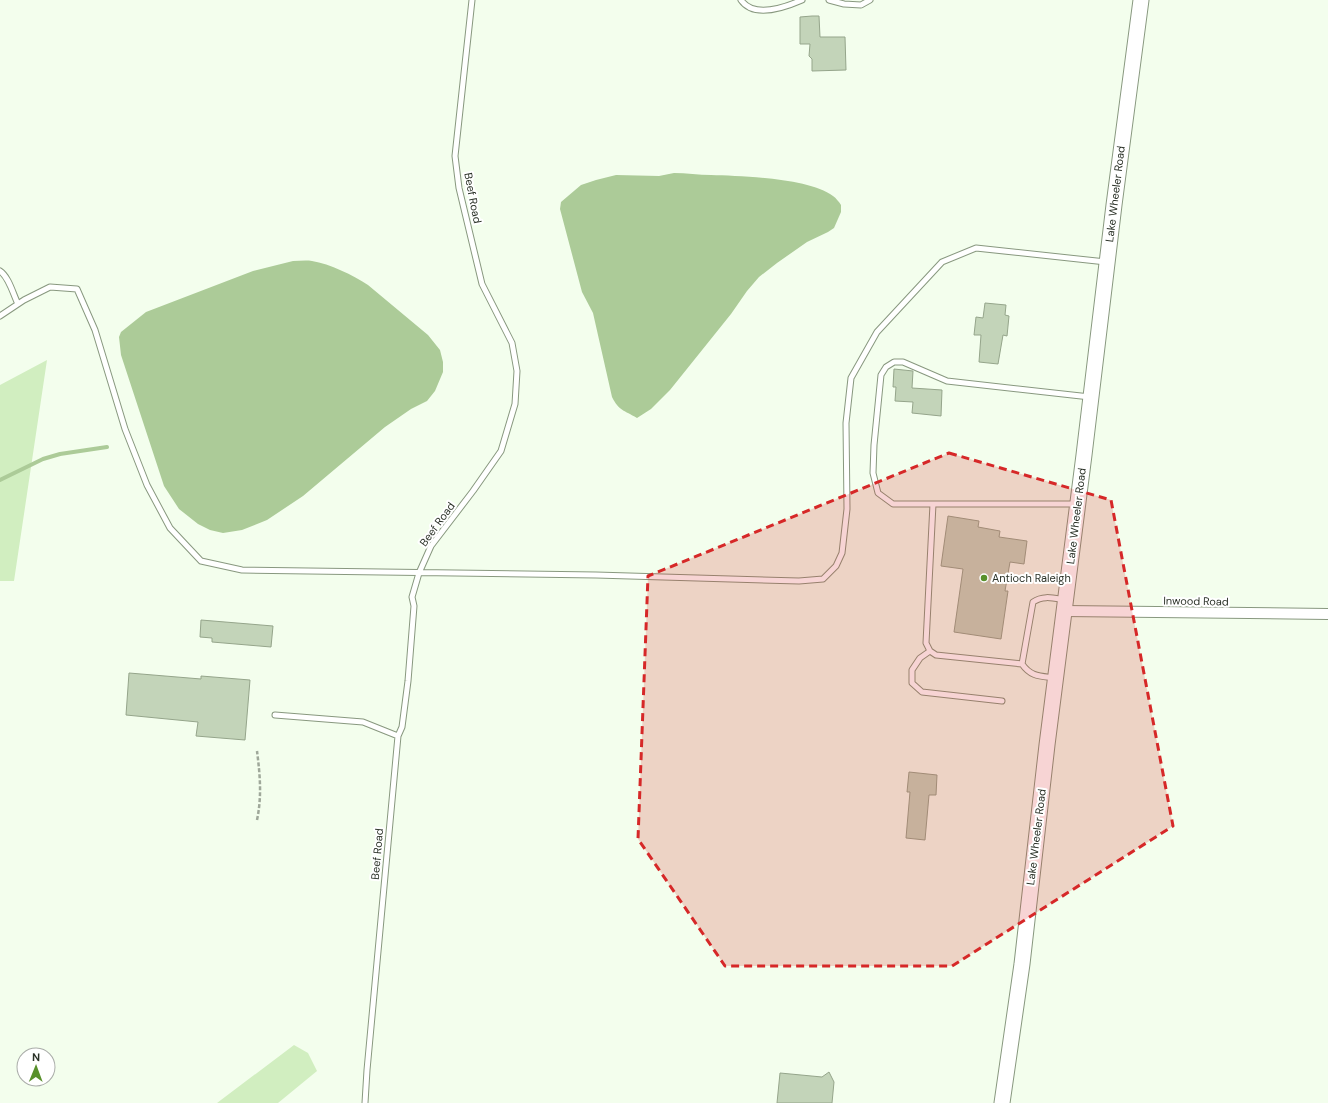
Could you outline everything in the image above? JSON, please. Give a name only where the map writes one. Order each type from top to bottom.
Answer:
[{"type":"street","name":"Lake Wheeler Road","points":[[1002,1103],[1023,956],[1107,262],[1141,0]]},
{"type":"street","name":"Inwood Road","points":[[1065,605],[1328,614]]},
{"type":"lane","name":"Beef Road","points":[[365,1103],[398,736],[402,727],[408,681],[414,606],[412,597],[419,573],[430,546],[473,492],[501,451],[515,404],[518,371],[512,344],[482,284],[459,188],[455,156],[472,0]]},
{"type":"lane","points":[[741,0],[743,4],[755,9],[772,10],[785,8],[802,0]]},
{"type":"lane","points":[[829,0],[844,4],[862,5],[870,0]]},
{"type":"lane","points":[[0,316],[18,304],[50,287],[77,289],[95,330],[125,429],[147,485],[170,528],[201,561],[242,570],[596,575],[799,581],[822,579],[836,566],[842,553],[847,509],[846,423],[851,378],[877,332],[942,262],[976,248],[1107,262]]},
{"type":"lane","points":[[0,271],[7,277],[11,290],[18,304]]},
{"type":"lane","points":[[1078,504],[893,504],[878,493],[873,473],[874,445],[881,374],[886,367],[894,362],[903,362],[946,381],[1091,397]]},
{"type":"lane","points":[[933,504],[926,643],[930,650],[936,655],[1022,664]]},
{"type":"lane","points":[[1056,678],[1032,675],[1022,664],[1032,602],[1038,598],[1047,597],[1065,605]]},
{"type":"lane","points":[[930,650],[920,658],[912,670],[912,683],[922,692],[1002,701]]},
{"type":"lane","points":[[275,715],[363,722],[398,736]]},
{"type":"path","points":[[257,751],[261,788],[260,806],[257,820]]},
{"type":"highlighted area","points":[[949,453],[1111,500],[1173,826],[952,966],[725,966],[638,839],[648,576]]},
{"type":"shaded area","points":[[674,173],[757,177],[808,185],[822,190],[834,197],[841,205],[841,212],[834,228],[807,242],[759,277],[670,390],[651,409],[637,418],[620,408],[612,397],[593,313],[582,292],[560,209],[561,202],[581,185],[596,180],[616,175],[659,176]]},
{"type":"shaded area","points":[[293,261],[319,262],[334,267],[368,285],[428,335],[440,350],[443,362],[443,372],[435,391],[427,401],[411,409],[385,427],[303,496],[267,520],[242,530],[223,533],[210,530],[198,524],[179,509],[164,486],[121,355],[119,337],[121,332],[146,312],[253,271]]},
{"type":"shaded area","points":[[47,360],[14,581],[0,581],[0,385]]},
{"type":"shaded area","points":[[294,1045],[308,1053],[317,1071],[278,1103],[217,1103]]},
{"type":"building","points":[[819,16],[820,37],[845,37],[846,70],[812,71],[812,59],[809,56],[810,44],[800,44],[800,17]]},
{"type":"building","points":[[985,303],[1006,305],[1005,315],[1009,316],[1007,336],[1003,335],[998,364],[979,362],[981,335],[974,335],[976,317],[983,318]]},
{"type":"building","points":[[894,369],[913,371],[912,388],[942,390],[941,416],[912,413],[913,402],[895,401],[896,387],[893,387]]},
{"type":"building","name":"Antioch Raleigh","points":[[948,516],[979,521],[978,527],[1000,531],[999,537],[1027,541],[1024,564],[1010,562],[1005,591],[1008,591],[1001,639],[954,632],[963,569],[941,566]]},
{"type":"building","points":[[201,620],[273,626],[271,647],[212,642],[212,638],[200,637]]},
{"type":"building","points":[[129,673],[201,679],[201,676],[250,680],[245,740],[196,736],[198,722],[126,715]]},
{"type":"building","points":[[909,772],[937,775],[936,795],[929,795],[925,840],[906,838],[910,792],[907,792]]},
{"type":"building","points":[[829,1072],[834,1082],[832,1103],[777,1103],[780,1073],[822,1077]]},
{"type":"waterway","points":[[0,480],[43,459],[60,454],[107,447]]},
{"type":"place","name":"Antioch Raleigh","points":[[984,578]]}]
